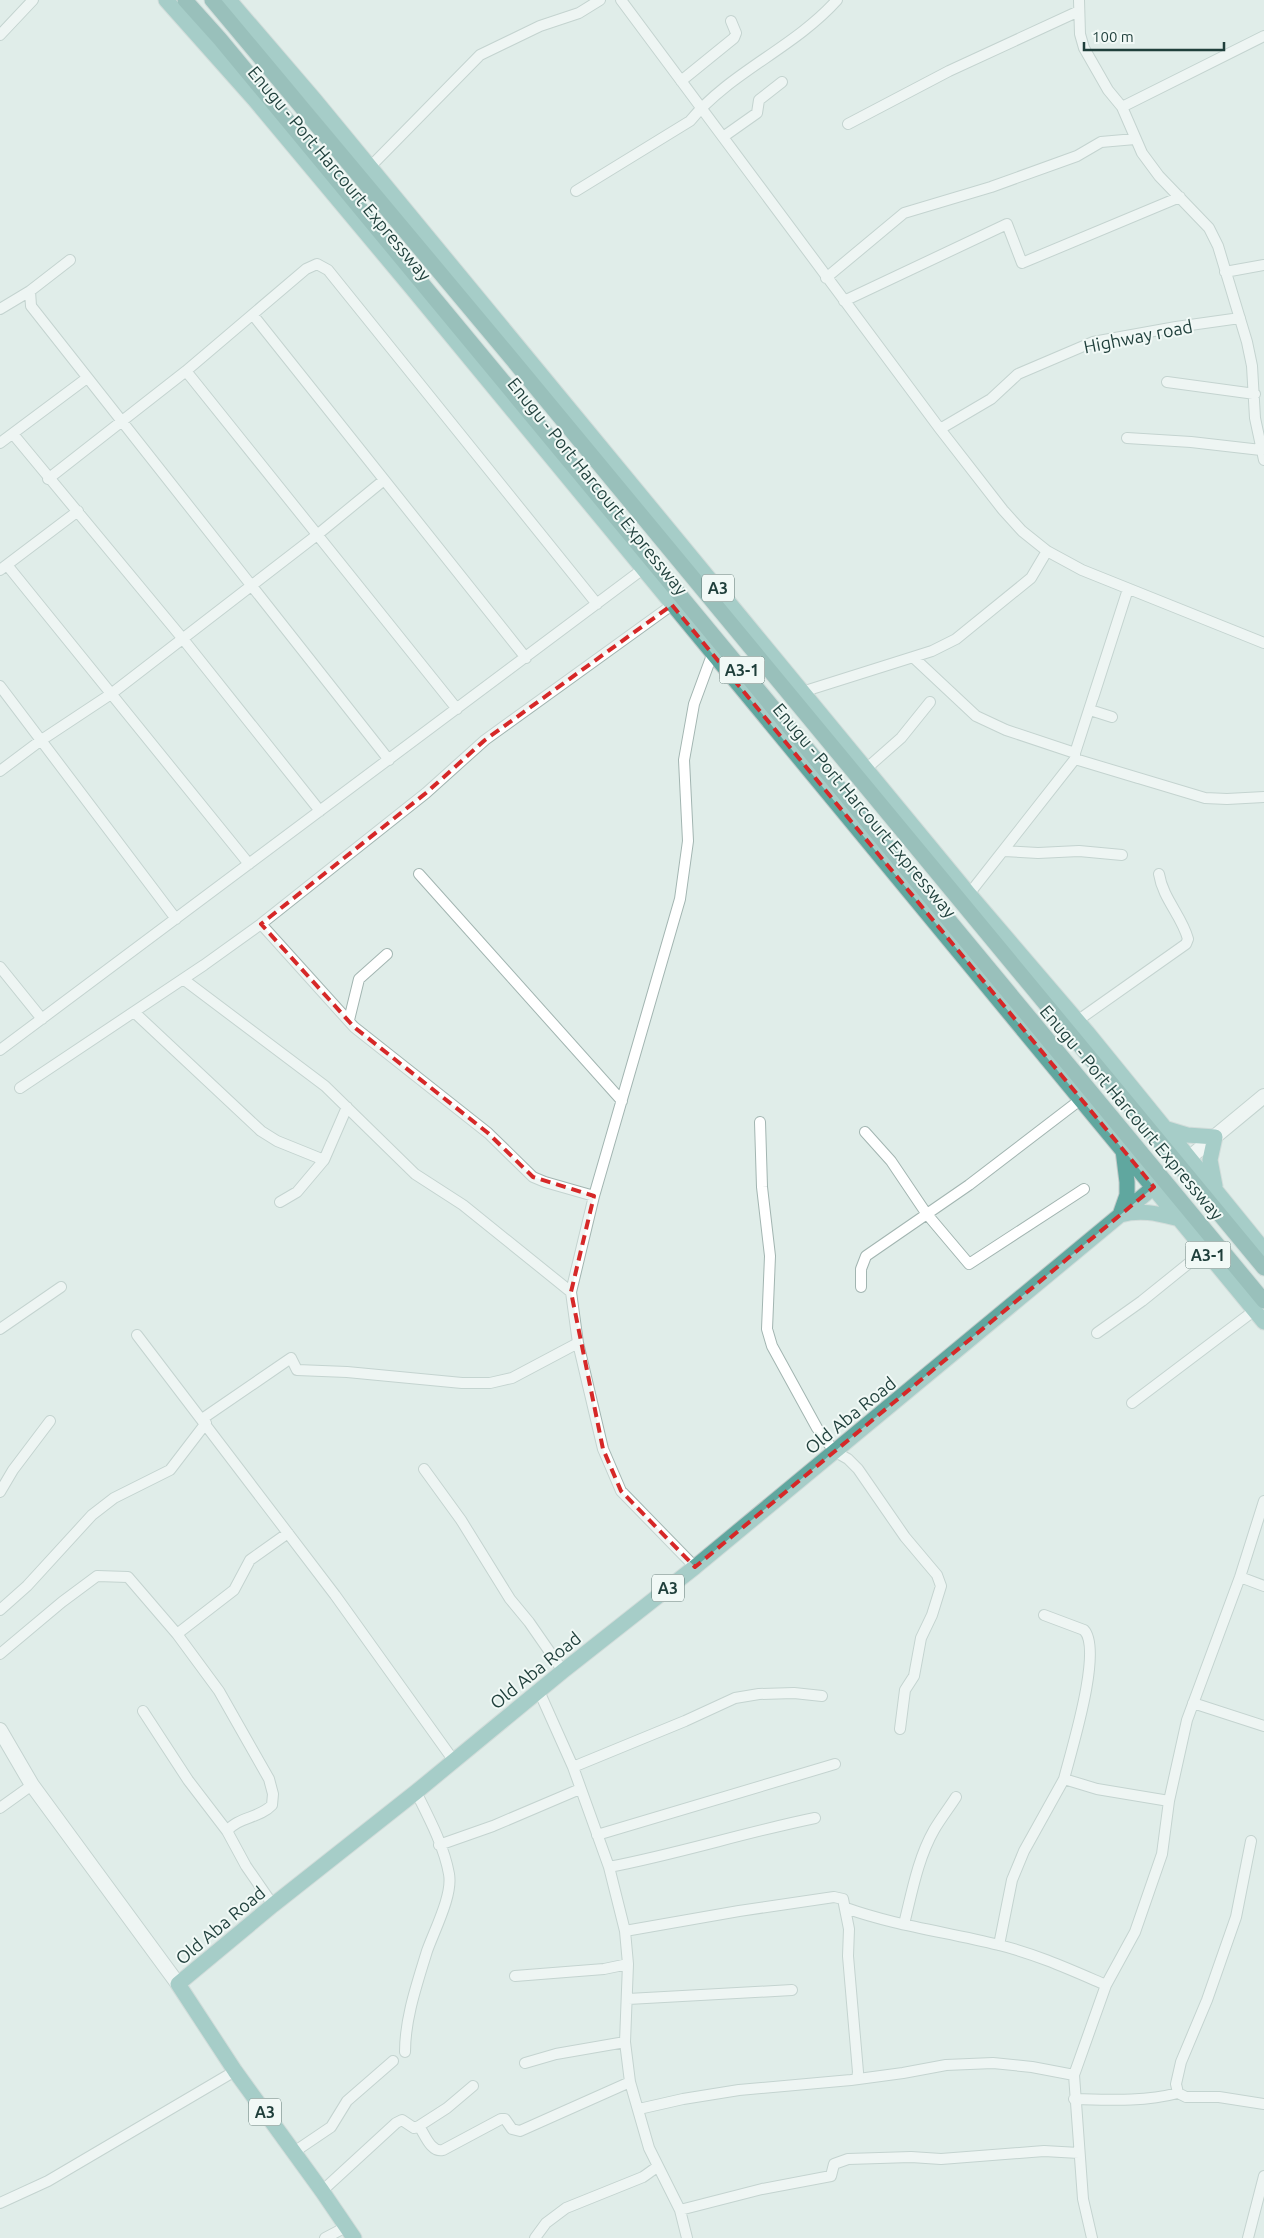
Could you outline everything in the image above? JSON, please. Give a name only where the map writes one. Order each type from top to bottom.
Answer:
[{"type":"highway","name":"Enugu - Port Harcourt Expressway","points":[[185,0],[215,44],[496,373],[1261,1311]]},
{"type":"highway","name":"Enugu - Port Harcourt Expressway","points":[[212,0],[240,22],[512,359],[1264,1268]]},
{"type":"highway","points":[[496,373],[512,359]]},
{"type":"main road","name":"Enugu - Port Harcourt Expressway","points":[[166,0],[215,44],[712,655],[1154,1187],[1204,1250],[1261,1311]]},
{"type":"main road","name":"Enugu - Port Harcourt Expressway","points":[[234,2],[240,22],[370,167],[969,894],[1077,1021],[1264,1250]]},
{"type":"main road","points":[[1164,1128],[1187,1135],[1215,1136],[1210,1160],[1216,1191]]},
{"type":"main road","points":[[1123,1150],[1127,1188],[1120,1215],[1135,1211],[1148,1211],[1180,1219]]},
{"type":"main road","name":"Old Aba Road","points":[[350,2232],[322,2190],[235,2071],[178,1984],[563,1671],[695,1568],[1154,1187]]},
{"type":"street","points":[[0,36],[33,0]]},
{"type":"street","points":[[370,167],[480,55],[540,26],[579,13],[600,0]]},
{"type":"street","points":[[621,0],[940,429],[1002,510],[1022,531],[1047,551],[1082,570],[1264,642]]},
{"type":"street","points":[[576,190],[690,121],[701,108],[806,31],[837,0]]},
{"type":"street","points":[[1079,0],[1080,34],[1084,48],[1108,90],[1122,107],[1142,153],[1159,176],[1209,228],[1218,246],[1240,318],[1252,366],[1263,455],[1191,442],[1127,438]]},
{"type":"street","points":[[848,124],[949,70],[1079,11]]},
{"type":"street","points":[[681,81],[734,38],[736,33],[731,21]]},
{"type":"street","points":[[1122,107],[1264,36]]},
{"type":"street","points":[[723,137],[757,113],[759,100],[782,82]]},
{"type":"street","points":[[826,278],[904,213],[991,187],[1077,156],[1102,142],[1135,139]]},
{"type":"street","points":[[844,301],[1007,224],[1022,263],[1180,197]]},
{"type":"street","points":[[0,309],[30,291],[70,260]]},
{"type":"street","points":[[48,479],[122,423],[186,371],[306,269],[317,264],[328,270],[597,604]]},
{"type":"street","points":[[1225,272],[1264,265]]},
{"type":"street","points":[[30,291],[31,306],[389,760]]},
{"type":"street","points":[[253,315],[526,658]]},
{"type":"street","name":"Highway road","points":[[940,429],[991,399],[1018,374],[1092,342],[1240,318]]},
{"type":"street","points":[[186,371],[457,709]]},
{"type":"street","points":[[0,443],[87,378]]},
{"type":"street","points":[[1167,382],[1255,394]]},
{"type":"street","points":[[12,434],[183,639],[320,810]]},
{"type":"street","points":[[0,771],[40,741],[111,694],[384,480]]},
{"type":"street","points":[[78,511],[3,567],[111,694],[249,864]]},
{"type":"street","points":[[802,692],[932,651],[956,639],[1031,578],[1047,551]]},
{"type":"street","points":[[0,1050],[643,569]]},
{"type":"street","points":[[969,894],[1075,756],[1128,589]]},
{"type":"street","points":[[20,1088],[184,979],[260,924],[426,793],[485,740],[672,605]]},
{"type":"street","points":[[695,1568],[621,1491],[603,1449],[578,1343],[571,1292],[594,1196],[680,899],[688,841],[684,760],[694,704],[712,655]]},
{"type":"street","points":[[913,657],[976,716],[1006,730],[1138,778],[1205,798],[1264,797]]},
{"type":"street","points":[[0,686],[176,919]]},
{"type":"street","points":[[866,768],[901,738],[930,702]]},
{"type":"street","points":[[1090,710],[1112,717]]},
{"type":"street","points":[[1004,850],[1038,853],[1079,851],[1122,855]]},
{"type":"street","points":[[419,874],[622,1101]]},
{"type":"street","points":[[1077,1021],[1186,944],[1188,939],[1186,932],[1165,895],[1159,874]]},
{"type":"street","points":[[260,924],[354,1027],[488,1133],[533,1177],[594,1196]]},
{"type":"street","points":[[349,1020],[359,979],[387,954]]},
{"type":"street","points":[[0,967],[42,1019]]},
{"type":"street","points":[[184,979],[309,1073],[347,1107],[415,1174],[463,1205],[571,1292]]},
{"type":"street","points":[[134,1012],[261,1131],[277,1141],[324,1160]]},
{"type":"street","points":[[1189,1158],[1264,1096]]},
{"type":"street","points":[[861,1287],[861,1269],[866,1256],[977,1179],[1080,1100]]},
{"type":"street","points":[[280,1202],[296,1192],[324,1160],[347,1107]]},
{"type":"street","points":[[760,1122],[762,1187],[770,1256],[767,1329],[772,1346],[817,1428],[834,1451],[848,1458],[858,1469],[905,1537],[937,1575],[941,1586],[932,1615],[921,1638],[914,1676],[905,1690],[900,1729]]},
{"type":"street","points":[[865,1132],[891,1160],[926,1213],[968,1264],[973,1264],[1084,1189]]},
{"type":"street","points":[[1097,1333],[1142,1301],[1204,1250]]},
{"type":"street","points":[[0,1329],[61,1287]]},
{"type":"street","points":[[1132,1403],[1261,1311]]},
{"type":"street","points":[[137,1335],[335,1595],[454,1760]]},
{"type":"street","points":[[0,1610],[27,1586],[92,1515],[114,1498],[170,1470],[204,1421],[291,1358],[297,1370],[347,1372],[462,1384],[512,1378],[578,1343]]},
{"type":"street","points":[[0,1492],[12,1470],[50,1421]]},
{"type":"street","points":[[424,1469],[461,1520],[510,1599],[529,1622],[563,1671]]},
{"type":"street","points":[[1092,2238],[1083,2199],[1074,2099],[1074,2075],[1106,1985],[1135,1932],[1162,1854],[1169,1801],[1187,1720],[1240,1577],[1264,1502]]},
{"type":"street","points":[[177,1634],[234,1590],[250,1560],[288,1533]]},
{"type":"street","points":[[0,1654],[96,1576],[128,1577],[177,1634],[219,1691],[269,1779],[273,1794],[272,1805],[268,1809],[232,1825],[228,1831]]},
{"type":"street","points":[[1240,1577],[1264,1586]]},
{"type":"street","points":[[999,1945],[1012,1880],[1024,1851],[1064,1779],[1083,1706],[1091,1652],[1089,1635],[1084,1630],[1044,1615]]},
{"type":"street","points":[[539,1691],[573,1767],[608,1867],[625,1931],[628,1964],[625,2042],[630,2082],[649,2148],[680,2210],[686,2238]]},
{"type":"street","points":[[573,1767],[685,1721],[735,1698],[760,1694],[794,1693],[822,1696]]},
{"type":"street","points":[[1193,1703],[1264,1726]]},
{"type":"street","points":[[143,1711],[188,1780],[228,1831],[246,1866],[273,1905]]},
{"type":"street","points":[[0,1730],[32,1785],[178,1984]]},
{"type":"street","points":[[597,1834],[835,1764]]},
{"type":"street","points":[[1064,1779],[1097,1789],[1169,1801]]},
{"type":"street","points":[[0,1808],[32,1785]]},
{"type":"street","points":[[439,1845],[493,1826],[580,1789]]},
{"type":"street","points":[[405,2052],[405,2034],[409,2015],[427,1951],[448,1890],[449,1876],[439,1845],[416,1792]]},
{"type":"street","points":[[904,1924],[913,1886],[925,1852],[934,1831],[956,1797]]},
{"type":"street","points":[[608,1867],[650,1859],[733,1836],[815,1818]]},
{"type":"street","points":[[1178,2093],[1176,2084],[1181,2062],[1207,2000],[1236,1917],[1250,1842]]},
{"type":"street","points":[[625,1931],[834,1897],[843,1899],[849,1929],[848,1956],[858,2072],[857,2079]]},
{"type":"street","points":[[846,1908],[873,1918],[999,1945],[1055,1963],[1106,1985]]},
{"type":"street","points":[[515,1976],[604,1969],[628,1964]]},
{"type":"street","points":[[628,1999],[792,1990]]},
{"type":"street","points":[[525,2063],[556,2054],[625,2042]]},
{"type":"street","points":[[294,2152],[331,2127],[347,2101],[393,2062]]},
{"type":"street","points":[[639,2109],[683,2099],[739,2090],[903,2074],[946,2065],[993,2063],[1032,2067],[1074,2075]]},
{"type":"street","points":[[0,2203],[48,2181],[235,2071]]},
{"type":"street","points":[[419,2126],[433,2149],[443,2150],[501,2119],[505,2119],[512,2129],[520,2130],[630,2082]]},
{"type":"street","points":[[322,2190],[396,2124],[402,2120],[414,2128],[419,2126],[447,2108],[473,2086]]},
{"type":"street","points":[[1074,2099],[1126,2101],[1160,2098],[1178,2093],[1186,2097],[1219,2097],[1264,2104]]},
{"type":"street","points":[[680,2210],[762,2189],[820,2180],[831,2176],[834,2164],[848,2159],[911,2157],[941,2159],[1044,2151],[1079,2153]]},
{"type":"street","points":[[535,2238],[546,2223],[566,2208],[643,2177],[657,2167]]},
{"type":"street","points":[[1248,2238],[1264,2176]]},
{"type":"street","points":[[325,2238],[350,2232]]},
{"type":"highlighted area","points":[[672,605],[1154,1187],[695,1567],[621,1491],[603,1449],[571,1292],[594,1196],[533,1177],[488,1133],[354,1027],[261,924],[426,793],[485,740]]}]
